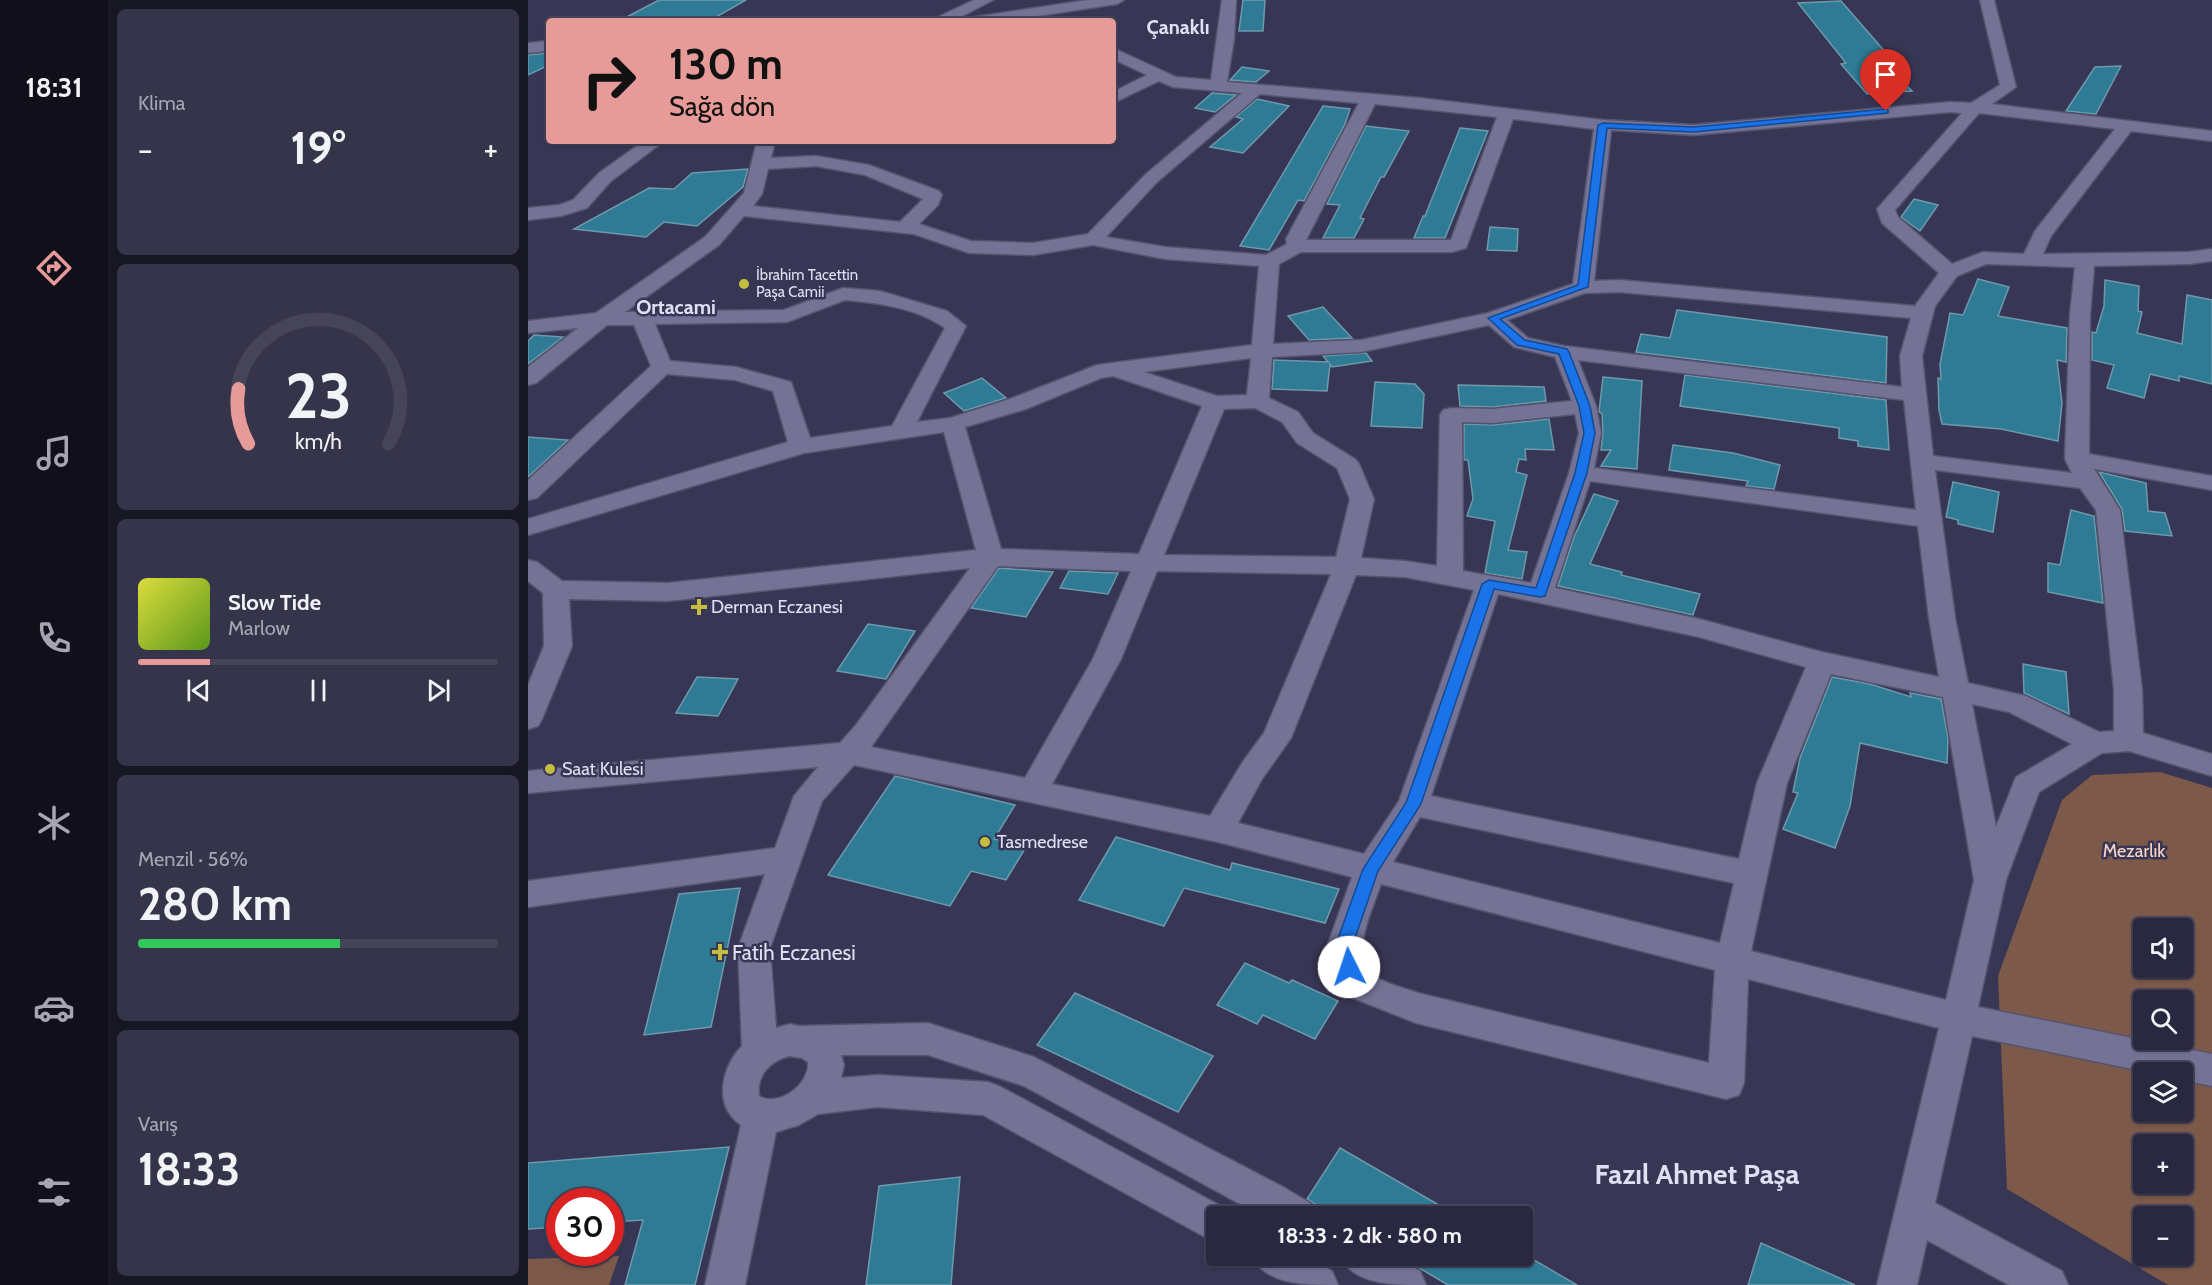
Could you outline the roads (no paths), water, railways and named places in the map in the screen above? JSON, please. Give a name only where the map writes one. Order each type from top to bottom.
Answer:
[{"type":"street","points":[[947,18],[986,0]]},
{"type":"street","points":[[995,18],[1117,0]]},
{"type":"street","points":[[1218,87],[1226,39],[1229,0]]},
{"type":"street","points":[[1950,272],[1889,219],[1886,209],[1975,108],[2008,87],[1987,0]]},
{"type":"street","points":[[528,48],[546,46]]},
{"type":"street","points":[[1116,55],[1173,82],[1370,98],[1603,125],[1694,130],[1950,107],[2212,136]]},
{"type":"street","points":[[1116,97],[1158,76]]},
{"type":"street","points":[[1094,239],[1111,218],[1189,146],[1257,89]]},
{"type":"street","points":[[1297,246],[1296,239],[1370,98]]},
{"type":"street","points":[[739,210],[917,229],[969,247],[1033,249],[1094,239],[1165,253],[1269,261],[1297,246],[1452,246],[1459,244],[1507,114]]},
{"type":"street","points":[[1583,287],[1603,125]]},
{"type":"street","points":[[2031,260],[2042,235],[2126,126]]},
{"type":"street","points":[[528,214],[561,210],[580,204],[605,177],[651,144]]},
{"type":"street","points":[[528,378],[602,319],[712,241],[753,194],[765,144]]},
{"type":"street","points":[[760,164],[816,161],[868,170],[933,195],[932,201],[904,228]]},
{"type":"street","points":[[1990,880],[1942,618],[1914,395],[1911,356],[1925,306],[1950,272],[1983,258],[2085,261],[2212,255]]},
{"type":"street","points":[[2155,259],[2212,276]]},
{"type":"street","points":[[1258,401],[1264,351],[1269,261]]},
{"type":"street","points":[[2085,261],[2080,315],[2077,459],[2088,482],[2108,510],[2128,690],[2129,740]]},
{"type":"street","points":[[528,527],[801,446],[954,424],[1018,404],[1097,372],[1264,351],[1361,345],[1493,318],[1583,287],[1619,286],[1923,313]]},
{"type":"street","points":[[528,327],[602,319],[787,316],[843,294],[880,297],[940,315],[956,326],[901,431]]},
{"type":"street","points":[[1493,318],[1521,343],[1564,352],[1914,395]]},
{"type":"street","points":[[643,320],[662,367]]},
{"type":"street","points":[[1540,593],[1581,473],[1590,433],[1585,406],[1564,352]]},
{"type":"street","points":[[662,367],[736,374],[783,387],[801,446]]},
{"type":"street","points":[[528,493],[632,398],[662,367]]},
{"type":"street","points":[[1113,370],[1215,404],[1258,401],[1290,417],[1305,438],[1347,464],[1362,499],[1347,566],[1277,738],[1252,771],[1218,830]]},
{"type":"street","points":[[1034,792],[1107,659],[1215,404]]},
{"type":"street","points":[[1450,577],[1451,415],[1492,416],[1585,406]]},
{"type":"street","points":[[954,424],[991,556]]},
{"type":"street","points":[[2077,459],[2212,483]]},
{"type":"street","points":[[1924,462],[2088,482]]},
{"type":"street","points":[[1581,473],[1930,520]]},
{"type":"street","points":[[760,1052],[754,948],[809,796],[866,733],[991,556]]},
{"type":"street","points":[[528,568],[556,590],[668,592],[991,556],[1149,563],[1405,569],[1540,593],[1699,628],[1822,662],[2016,703],[2096,743]]},
{"type":"street","points":[[1489,584],[1413,804],[1371,869],[1344,944],[1349,967],[1360,986],[1416,1008],[1726,1083],[1732,961],[1751,874],[1772,783],[1822,662]]},
{"type":"street","points":[[528,719],[558,646],[556,590]]},
{"type":"street","points":[[1897,1285],[1990,880],[2027,785],[2096,743],[2129,740],[2212,765]]},
{"type":"street","points":[[528,782],[848,753],[1218,830],[1958,1018],[2212,1070]]},
{"type":"street","points":[[1413,804],[1751,874]]},
{"type":"street","points":[[528,894],[786,859]]},
{"type":"street","points":[[1206,1219],[988,1099],[878,1091],[813,1098],[788,1113],[761,1116],[749,1110],[741,1100],[739,1088],[741,1075],[749,1062],[760,1052],[775,1043],[790,1040],[928,1039],[1034,1073],[1280,1206]]},
{"type":"street","points":[[804,1040],[822,1052],[826,1062],[824,1080],[813,1098]]},
{"type":"street","points":[[725,1285],[761,1116]]},
{"type":"street","points":[[1914,1212],[2048,1285]]},
{"type":"street","points":[[1287,1266],[1318,1285]]},
{"type":"street","points":[[1375,1266],[1406,1285]]},
{"type":"place","name":"İbrahim Tacettin Paşa Camii","points":[[744,284]]},
{"type":"place","name":"Derman Eczanesi","points":[[699,607]]},
{"type":"place","name":"Saat Kulesi","points":[[550,769]]},
{"type":"place","name":"Tasmedrese","points":[[985,842]]},
{"type":"place","name":"Fatih Eczanesi","points":[[720,952]]},
{"type":"district","name":"Çanaklı","points":[[1178,27]]},
{"type":"district","name":"Ortacami","points":[[676,307]]},
{"type":"district","name":"Fazıl Ahmet Paşa","points":[[1697,1174]]},
{"type":"park label","name":"Mezarlık","points":[[2134,851]]}]
